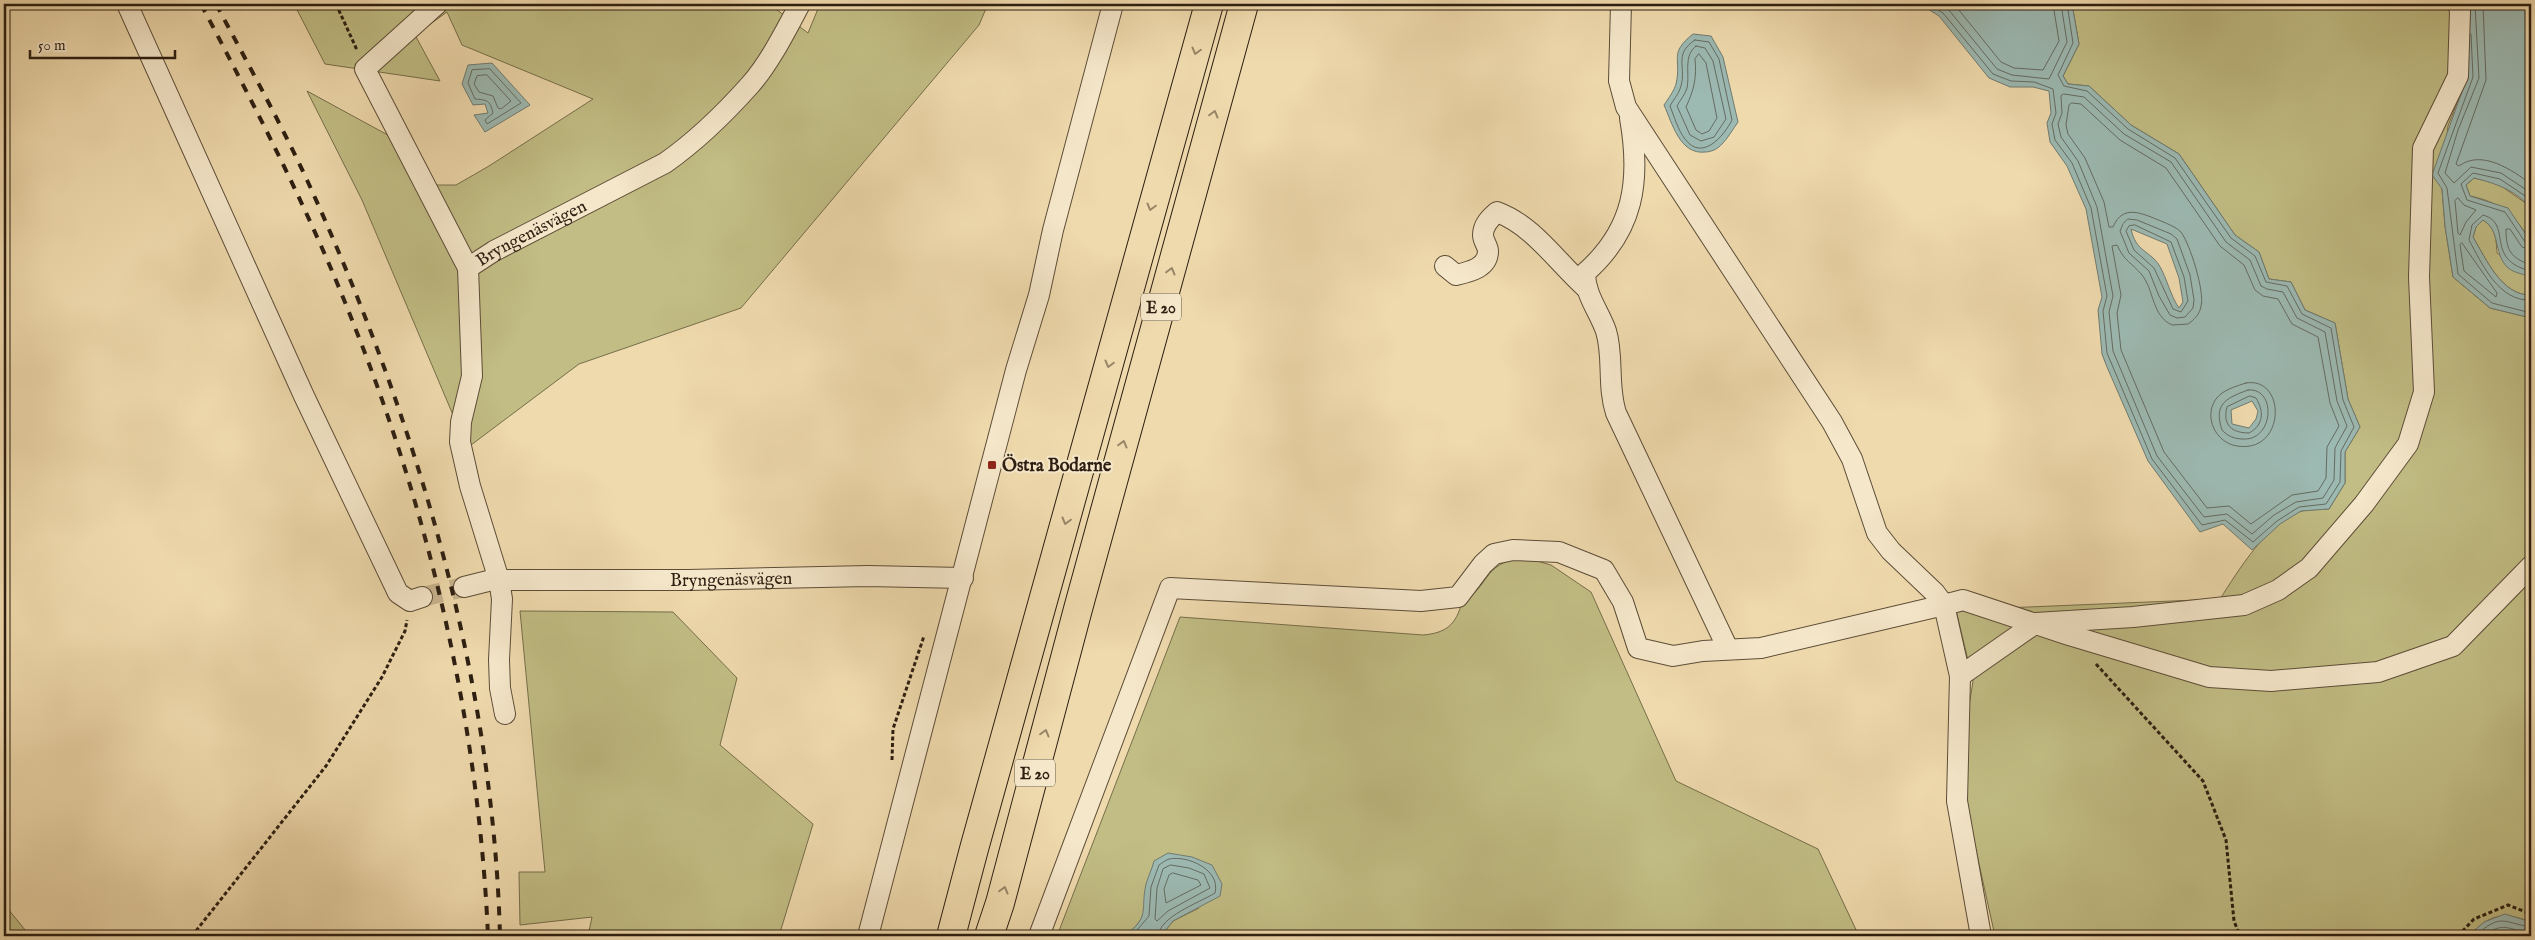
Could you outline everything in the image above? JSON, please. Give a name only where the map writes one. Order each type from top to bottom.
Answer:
[{"type":"highway","name":"E 20","points":[[951,936],[1209,4]]},
{"type":"highway","name":"E 20","points":[[989,936],[1003,893],[1078,609],[1244,4]]},
{"type":"street","points":[[127,4],[304,396],[398,593],[416,599]]},
{"type":"street","points":[[437,4],[365,69],[468,268]]},
{"type":"street","name":"Bryngenäsvägen","points":[[499,580],[470,486],[460,442],[461,422],[472,376],[468,268],[494,251],[665,162],[682,151],[751,84],[786,31],[800,4]]},
{"type":"street","points":[[868,936],[1016,370],[1039,295],[1053,230],[1113,4]]},
{"type":"street","points":[[1585,287],[1585,273],[1612,246],[1633,197],[1635,163],[1629,112],[1619,81],[1621,4]]},
{"type":"street","points":[[1960,676],[2036,623],[2133,617],[2244,605],[2278,590],[2310,568],[2364,504],[2408,444],[2424,392],[2419,277],[2423,148],[2458,76],[2460,11],[2458,4]]},
{"type":"street","points":[[1629,112],[1832,422],[1852,459],[1877,533],[1891,551],[1935,593],[1944,606],[1960,676],[1957,801],[1982,936]]},
{"type":"street","points":[[1445,266],[1456,275],[1473,272],[1484,264],[1488,251],[1483,235],[1487,221],[1497,212],[1514,219],[1538,238],[1585,287],[1606,332],[1609,354],[1610,394],[1616,413],[1728,649]]},
{"type":"street","points":[[1040,936],[1170,588],[1421,601],[1458,597],[1483,564],[1494,554],[1513,550],[1560,552],[1604,570],[1623,602],[1638,648],[1673,656],[1703,650],[1761,648],[1964,600],[2069,635],[2209,677],[2271,681],[2378,672],[2453,646],[2531,566]]},
{"type":"street","name":"Bryngenäsvägen","points":[[464,587],[499,580],[688,580],[868,576],[963,578]]},
{"type":"street","points":[[499,580],[502,599],[499,660],[500,688],[505,714]]},
{"type":"path","points":[[336,4],[365,69]]},
{"type":"path","points":[[192,936],[326,766],[382,678],[405,631],[416,599]]},
{"type":"path","points":[[2069,635],[2203,781],[2226,840],[2233,913],[2240,936]]},
{"type":"path","points":[[2458,936],[2474,919],[2508,905],[2531,914]]},
{"type":"shaded area","points":[[294,4],[769,4],[808,33],[820,4],[988,4],[979,25],[741,308],[579,364],[467,448],[362,200],[307,91],[397,140],[419,185],[456,185],[593,99],[462,45],[447,12],[415,35],[440,81],[325,64]]},
{"type":"shaded area","points":[[2072,4],[2464,4],[2468,75],[2448,126],[2442,189],[2445,226],[2453,277],[2490,308],[2531,318],[2531,922],[2512,916],[2497,917],[2484,923],[2468,936],[1995,936],[1965,801],[1964,739],[1973,681],[1956,610],[2220,599],[2255,548],[2278,525],[2290,516],[2302,511],[2329,509],[2345,483],[2345,452],[2360,427],[2348,399],[2335,323],[2305,310],[2291,282],[2269,279],[2259,252],[2235,235],[2179,154],[2131,125],[2089,86],[2068,84],[2063,76],[2079,44]]},
{"type":"shaded area","points":[[2474,178],[2497,183],[2527,204],[2531,209],[2531,238],[2529,239],[2518,223],[2505,210],[2470,196],[2466,185]]},
{"type":"shaded area","points":[[2483,220],[2493,230],[2497,253],[2531,276],[2531,295],[2521,294],[2503,283],[2489,265],[2473,237],[2476,227]]},
{"type":"shaded area","points":[[1523,557],[1551,565],[1591,592],[1676,781],[1818,849],[1859,936],[1161,936],[1173,921],[1199,908],[1146,886],[1145,914],[1133,930],[1123,936],[1057,936],[1180,617],[1423,635],[1431,634],[1444,630],[1453,622],[1457,617],[1462,602],[1477,590],[1493,570],[1509,560]]},
{"type":"shaded area","points":[[520,611],[673,612],[737,678],[720,745],[813,824],[779,936],[588,936],[592,917],[520,925],[519,872],[545,872]]},
{"type":"shaded area","points":[[4,904],[30,936],[4,936]]},
{"type":"water","points":[[1920,4],[2072,4],[2079,44],[2063,76],[2068,84],[2089,86],[2131,125],[2179,154],[2235,235],[2259,252],[2269,279],[2291,282],[2305,310],[2335,323],[2348,399],[2360,427],[2345,452],[2345,483],[2329,509],[2301,511],[2280,524],[2252,550],[2223,524],[2200,532],[2148,461],[2102,354],[2098,310],[2102,297],[2086,209],[2067,166],[2050,142],[2047,123],[2051,113],[2049,91],[2033,87],[2010,87],[1989,78],[1939,16]],"holes":[[[2131,229],[2167,244],[2179,278],[2183,302],[2179,308],[2159,265],[2139,247]],[[2252,401],[2258,411],[2256,419],[2249,428],[2232,424],[2231,410]]]},
{"type":"water","points":[[2464,4],[2531,4],[2531,209],[2520,197],[2490,182],[2474,178],[2466,185],[2470,196],[2508,208],[2529,239],[2531,238],[2531,276],[2529,276],[2514,272],[2507,267],[2500,255],[2492,230],[2483,220],[2476,227],[2473,237],[2489,265],[2503,283],[2521,294],[2531,295],[2531,318],[2490,308],[2453,277],[2445,226],[2442,189],[2432,175],[2468,75]]},
{"type":"water","points":[[1693,34],[1711,36],[1723,57],[1738,122],[1720,146],[1707,152],[1696,152],[1683,143],[1674,129],[1664,105],[1676,84],[1678,52],[1685,41]]},
{"type":"water","points":[[492,63],[530,105],[485,132],[474,115],[488,113],[485,104],[473,105],[462,84],[468,65]]},
{"type":"water","points":[[1168,853],[1192,857],[1212,865],[1222,884],[1220,896],[1173,921],[1161,936],[1123,936],[1132,930],[1141,919],[1146,884],[1154,861]]},
{"type":"water","points":[[2505,914],[2531,922],[2531,936],[2468,936],[2484,922]]},
{"type":"tunnel","points":[[422,597],[464,587]]},
{"type":"railway","points":[[201,4],[262,122],[320,243],[354,325],[406,473],[428,548],[462,702],[483,858],[488,936]]},
{"type":"railway","points":[[216,4],[307,180],[346,270],[382,361],[414,454],[441,549],[464,644],[482,741],[494,838],[500,936]]},
{"type":"place","name":"Östra Bodarne","points":[[992,465]]}]
